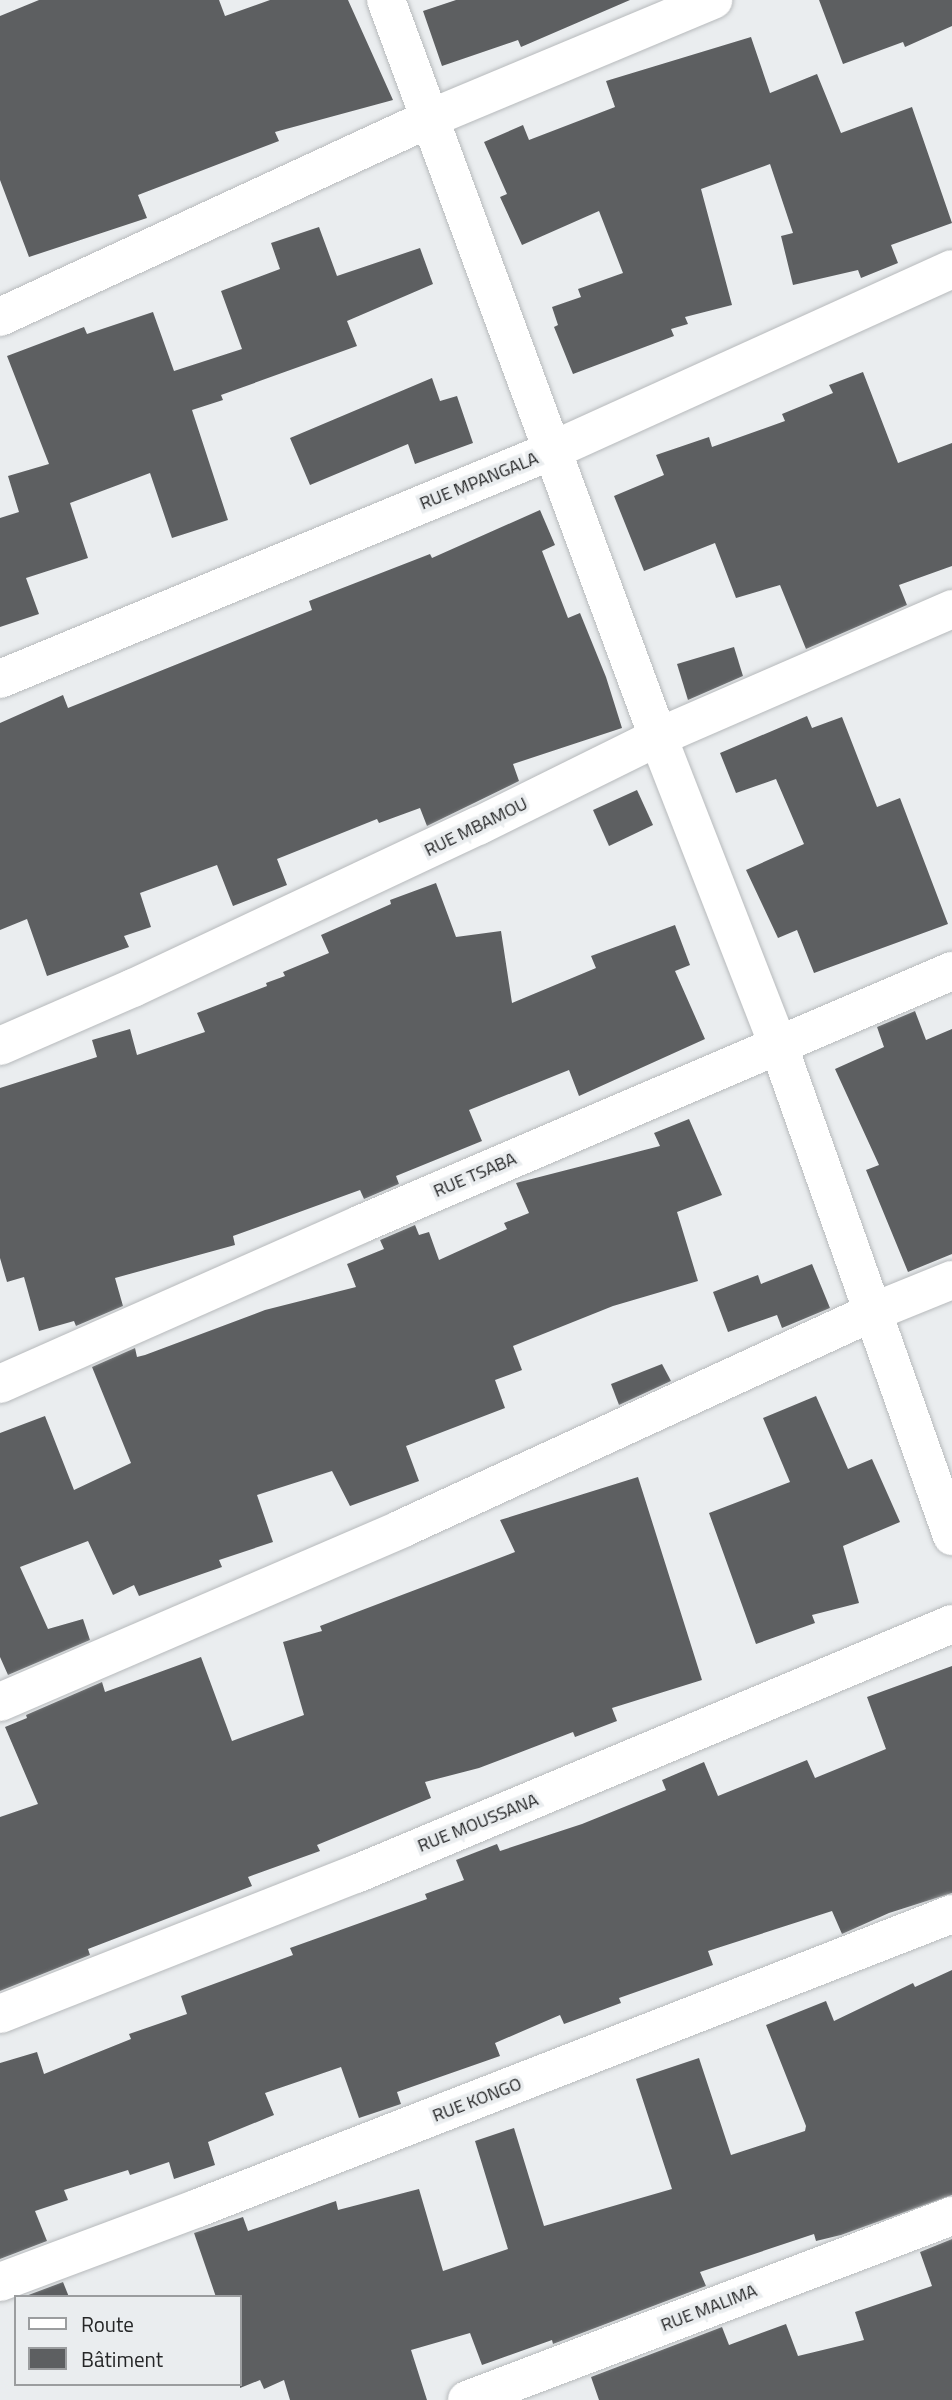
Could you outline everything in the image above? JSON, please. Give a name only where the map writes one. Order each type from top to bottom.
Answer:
[{"type":"street","points":[[386,0],[658,737],[778,1044],[952,1536]]},
{"type":"street","points":[[0,317],[430,118],[713,0]]},
{"type":"street","name":"RUE MPANGALA","points":[[0,679],[551,451],[952,269]]},
{"type":"street","name":"RUE MBAMOU","points":[[0,1046],[133,988],[478,826],[658,737],[952,610]]},
{"type":"street","name":"RUE TSABA","points":[[0,1384],[778,1044],[952,971]]},
{"type":"street","points":[[0,1702],[401,1529],[873,1312],[952,1280]]},
{"type":"street","name":"RUE MOUSSANA","points":[[0,2014],[356,1874],[952,1624]]},
{"type":"street","name":"RUE KONGO","points":[[0,2282],[211,2203],[952,1914]]},
{"type":"street","name":"RUE MALIMA","points":[[467,2400],[952,2216]]},
{"type":"building","points":[[39,0],[219,0],[225,16],[270,0],[348,0],[393,100],[275,132],[279,141],[138,195],[147,218],[29,257],[0,180],[0,16]]},
{"type":"building","points":[[456,0],[630,0],[521,47],[518,40],[442,66],[423,11]]},
{"type":"building","points":[[819,0],[952,0],[952,26],[905,47],[903,42],[843,64]]},
{"type":"building","points":[[751,37],[770,93],[817,74],[841,133],[912,107],[952,223],[891,245],[898,263],[861,278],[858,270],[793,285],[781,236],[793,233],[770,164],[701,189],[732,305],[685,317],[688,324],[671,329],[674,336],[573,374],[554,327],[558,325],[552,307],[581,297],[578,289],[623,273],[599,211],[522,245],[500,197],[507,194],[484,142],[523,125],[529,140],[615,107],[606,81]]},
{"type":"building","points":[[319,227],[337,276],[420,248],[433,284],[347,321],[357,346],[221,395],[223,400],[192,410],[228,520],[172,538],[150,473],[70,503],[88,558],[26,578],[39,614],[0,627],[0,518],[19,512],[8,476],[49,464],[7,356],[84,327],[87,334],[153,312],[174,371],[242,349],[221,291],[280,269],[271,243]]},
{"type":"building","points":[[863,372],[898,463],[952,443],[952,566],[899,585],[907,605],[806,649],[780,585],[736,598],[715,543],[644,571],[614,496],[664,475],[656,455],[709,437],[712,447],[785,421],[782,414],[833,393],[829,385]]},
{"type":"building","points":[[432,378],[440,401],[457,396],[473,443],[415,464],[408,444],[310,485],[290,438]]},
{"type":"building","points":[[540,510],[555,545],[542,551],[568,618],[580,613],[606,677],[622,728],[513,764],[519,781],[427,826],[420,808],[379,823],[377,819],[277,859],[287,885],[233,906],[217,865],[140,893],[151,927],[124,936],[129,947],[47,976],[27,919],[0,930],[0,723],[63,695],[68,708],[312,610],[309,601],[430,554],[432,558]]},
{"type":"building","points":[[734,647],[743,676],[688,700],[677,664]]},
{"type":"building","points":[[807,716],[812,728],[842,717],[877,807],[900,798],[948,924],[814,973],[797,930],[778,938],[746,870],[804,844],[776,779],[736,793],[720,753]]},
{"type":"building","points":[[637,790],[653,825],[609,846],[593,810]]},
{"type":"building","points":[[436,883],[456,937],[501,931],[512,1003],[596,968],[591,956],[675,925],[690,965],[675,971],[705,1039],[579,1096],[569,1070],[469,1110],[482,1141],[396,1176],[399,1184],[364,1199],[360,1190],[233,1236],[235,1245],[115,1278],[123,1306],[76,1326],[74,1321],[39,1331],[24,1277],[7,1282],[0,1258],[0,1088],[97,1057],[92,1040],[130,1029],[137,1055],[205,1032],[197,1013],[267,986],[266,983],[285,976],[283,972],[329,953],[321,935],[391,904],[390,900]]},
{"type":"building","points":[[915,1011],[926,1040],[952,1029],[952,1254],[908,1272],[866,1170],[879,1165],[835,1069],[884,1047],[877,1027]]},
{"type":"building","points":[[689,1119],[722,1195],[677,1212],[698,1281],[613,1306],[513,1346],[522,1370],[495,1380],[505,1408],[406,1446],[419,1481],[350,1506],[332,1471],[257,1495],[273,1542],[219,1560],[222,1567],[139,1596],[134,1585],[113,1595],[88,1541],[20,1567],[48,1629],[83,1619],[90,1640],[8,1675],[0,1657],[0,1433],[45,1416],[74,1490],[131,1463],[92,1367],[135,1348],[137,1357],[145,1355],[265,1310],[356,1287],[347,1264],[384,1249],[380,1240],[415,1225],[419,1235],[429,1232],[439,1260],[507,1229],[504,1223],[529,1213],[516,1183],[660,1146],[654,1133]]},
{"type":"building","points":[[812,1264],[830,1308],[782,1328],[777,1315],[728,1332],[713,1292],[758,1275],[761,1284]]},
{"type":"building","points":[[662,1364],[671,1381],[619,1405],[611,1384]]},
{"type":"building","points":[[816,1396],[848,1469],[872,1459],[900,1522],[843,1546],[859,1603],[812,1615],[815,1623],[756,1644],[709,1513],[790,1482],[763,1418]]},
{"type":"building","points":[[638,1477],[702,1680],[612,1708],[617,1721],[575,1737],[573,1732],[479,1768],[425,1782],[431,1798],[317,1845],[320,1851],[248,1877],[252,1886],[88,1949],[90,1955],[0,1991],[0,1817],[38,1804],[5,1727],[102,1682],[105,1692],[201,1657],[232,1741],[304,1715],[283,1642],[322,1631],[320,1626],[515,1552],[500,1520]]},
{"type":"building","points":[[952,1666],[952,1893],[889,1913],[842,1934],[832,1911],[708,1951],[713,1965],[619,1998],[621,2003],[564,2024],[560,2015],[495,2043],[500,2056],[397,2092],[401,2104],[359,2118],[341,2067],[265,2093],[274,2115],[208,2142],[215,2165],[174,2179],[169,2162],[130,2175],[128,2170],[64,2190],[68,2200],[35,2211],[47,2241],[0,2259],[0,2063],[37,2052],[44,2074],[131,2039],[129,2034],[187,2014],[181,1996],[293,1955],[290,1948],[427,1899],[425,1894],[464,1880],[456,1860],[497,1844],[500,1851],[582,1824],[666,1790],[662,1780],[704,1762],[718,1796],[807,1760],[815,1778],[886,1749],[867,1697]]},
{"type":"building","points":[[952,1970],[952,2195],[841,2235],[816,2241],[814,2234],[700,2272],[706,2286],[553,2344],[552,2340],[482,2365],[470,2333],[411,2350],[427,2400],[290,2400],[284,2380],[264,2389],[260,2380],[240,2388],[242,2295],[215,2295],[194,2233],[243,2217],[248,2231],[336,2201],[338,2210],[419,2189],[443,2271],[508,2249],[475,2141],[514,2128],[544,2226],[672,2189],[636,2079],[699,2058],[731,2155],[805,2131],[806,2126],[766,2025],[826,2001],[834,2021],[913,1983],[915,1987]]},
{"type":"building","points":[[952,2239],[952,2400],[599,2400],[591,2377],[722,2327],[729,2345],[786,2324],[798,2356],[864,2340],[855,2312],[932,2286],[920,2252]]},
{"type":"building","points":[[63,2282],[68,2295],[28,2295]]}]
